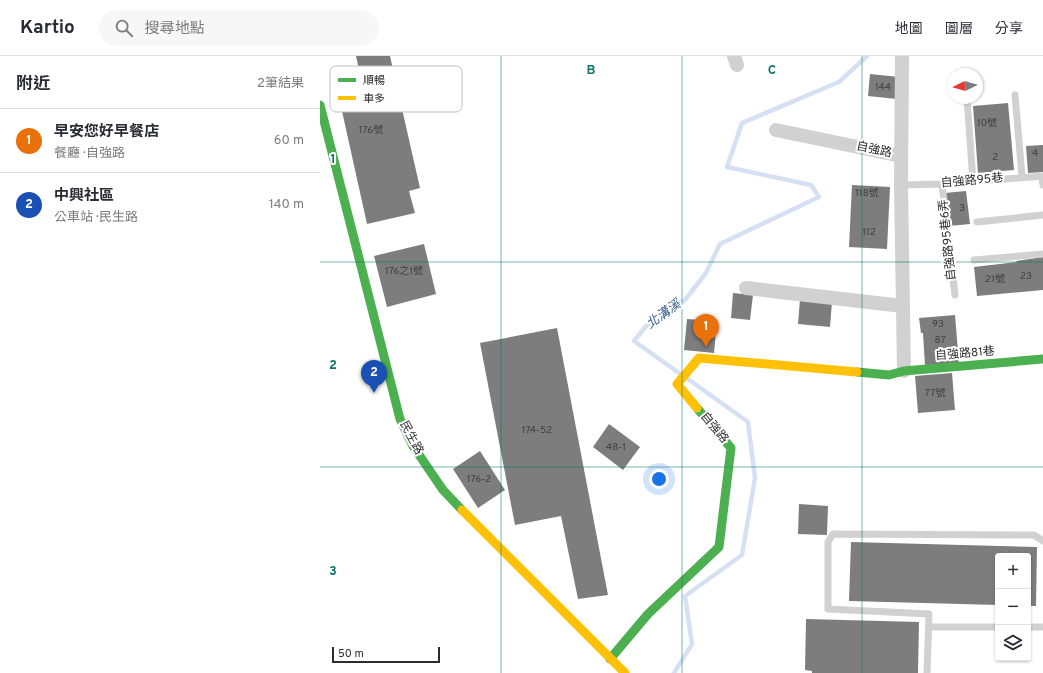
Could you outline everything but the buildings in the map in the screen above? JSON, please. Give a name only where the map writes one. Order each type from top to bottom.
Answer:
[{"type":"street","name":"自強路","points":[[902,56],[901,185],[904,371]]},
{"type":"street","name":"民生路","points":[[320,105],[324,140],[400,419],[413,446],[443,490],[625,673]]},
{"type":"street","name":"自強路","points":[[776,130],[902,156]]},
{"type":"street","points":[[746,288],[904,306]]},
{"type":"street","name":"自強路","points":[[610,659],[648,614],[719,547],[731,448],[677,384],[699,358],[889,375]]},
{"type":"street","name":"自強路81巷","points":[[889,375],[904,371],[1043,359]]},
{"type":"lane","points":[[1015,95],[1022,177]]},
{"type":"lane","points":[[968,104],[972,182]]},
{"type":"lane","points":[[1042,176],[1043,185]]},
{"type":"lane","name":"自強路95巷","points":[[901,185],[942,184],[1042,176]]},
{"type":"lane","name":"自強路95巷6弄","points":[[942,184],[954,295]]},
{"type":"lane","points":[[977,222],[1043,216]]},
{"type":"lane","points":[[974,260],[1043,254]]},
{"type":"lane","points":[[927,673],[930,614],[828,609],[828,542],[833,534],[1034,535],[1043,541]]},
{"type":"lane","points":[[929,627],[995,627]]},
{"type":"lane","points":[[1031,627],[1043,627]]},
{"type":"waterway","name":"北溝溪","points":[[679,373],[634,341],[647,325],[685,300],[706,273],[720,244],[819,197],[811,185],[727,167],[742,123],[839,82],[867,56]]},
{"type":"waterway","name":"北溝溪","points":[[674,673],[692,644],[685,596],[742,555],[755,478],[748,422],[688,379]]},
{"type":"traffic: fast","points":[[320,105],[400,419],[413,446],[443,490],[462,510]]},
{"type":"traffic: fast","points":[[857,372],[889,375],[904,371],[1043,359]]},
{"type":"traffic: fast","points":[[610,659],[648,614],[719,547],[731,448],[697,408]]},
{"type":"traffic: slow","points":[[697,408],[677,384],[699,358],[857,372]]},
{"type":"traffic: slow","points":[[462,510],[625,673]]},
{"type":"place","name":"早安您好早餐店","points":[[706,347]]},
{"type":"place","name":"中興社區","points":[[374,393]]}]
